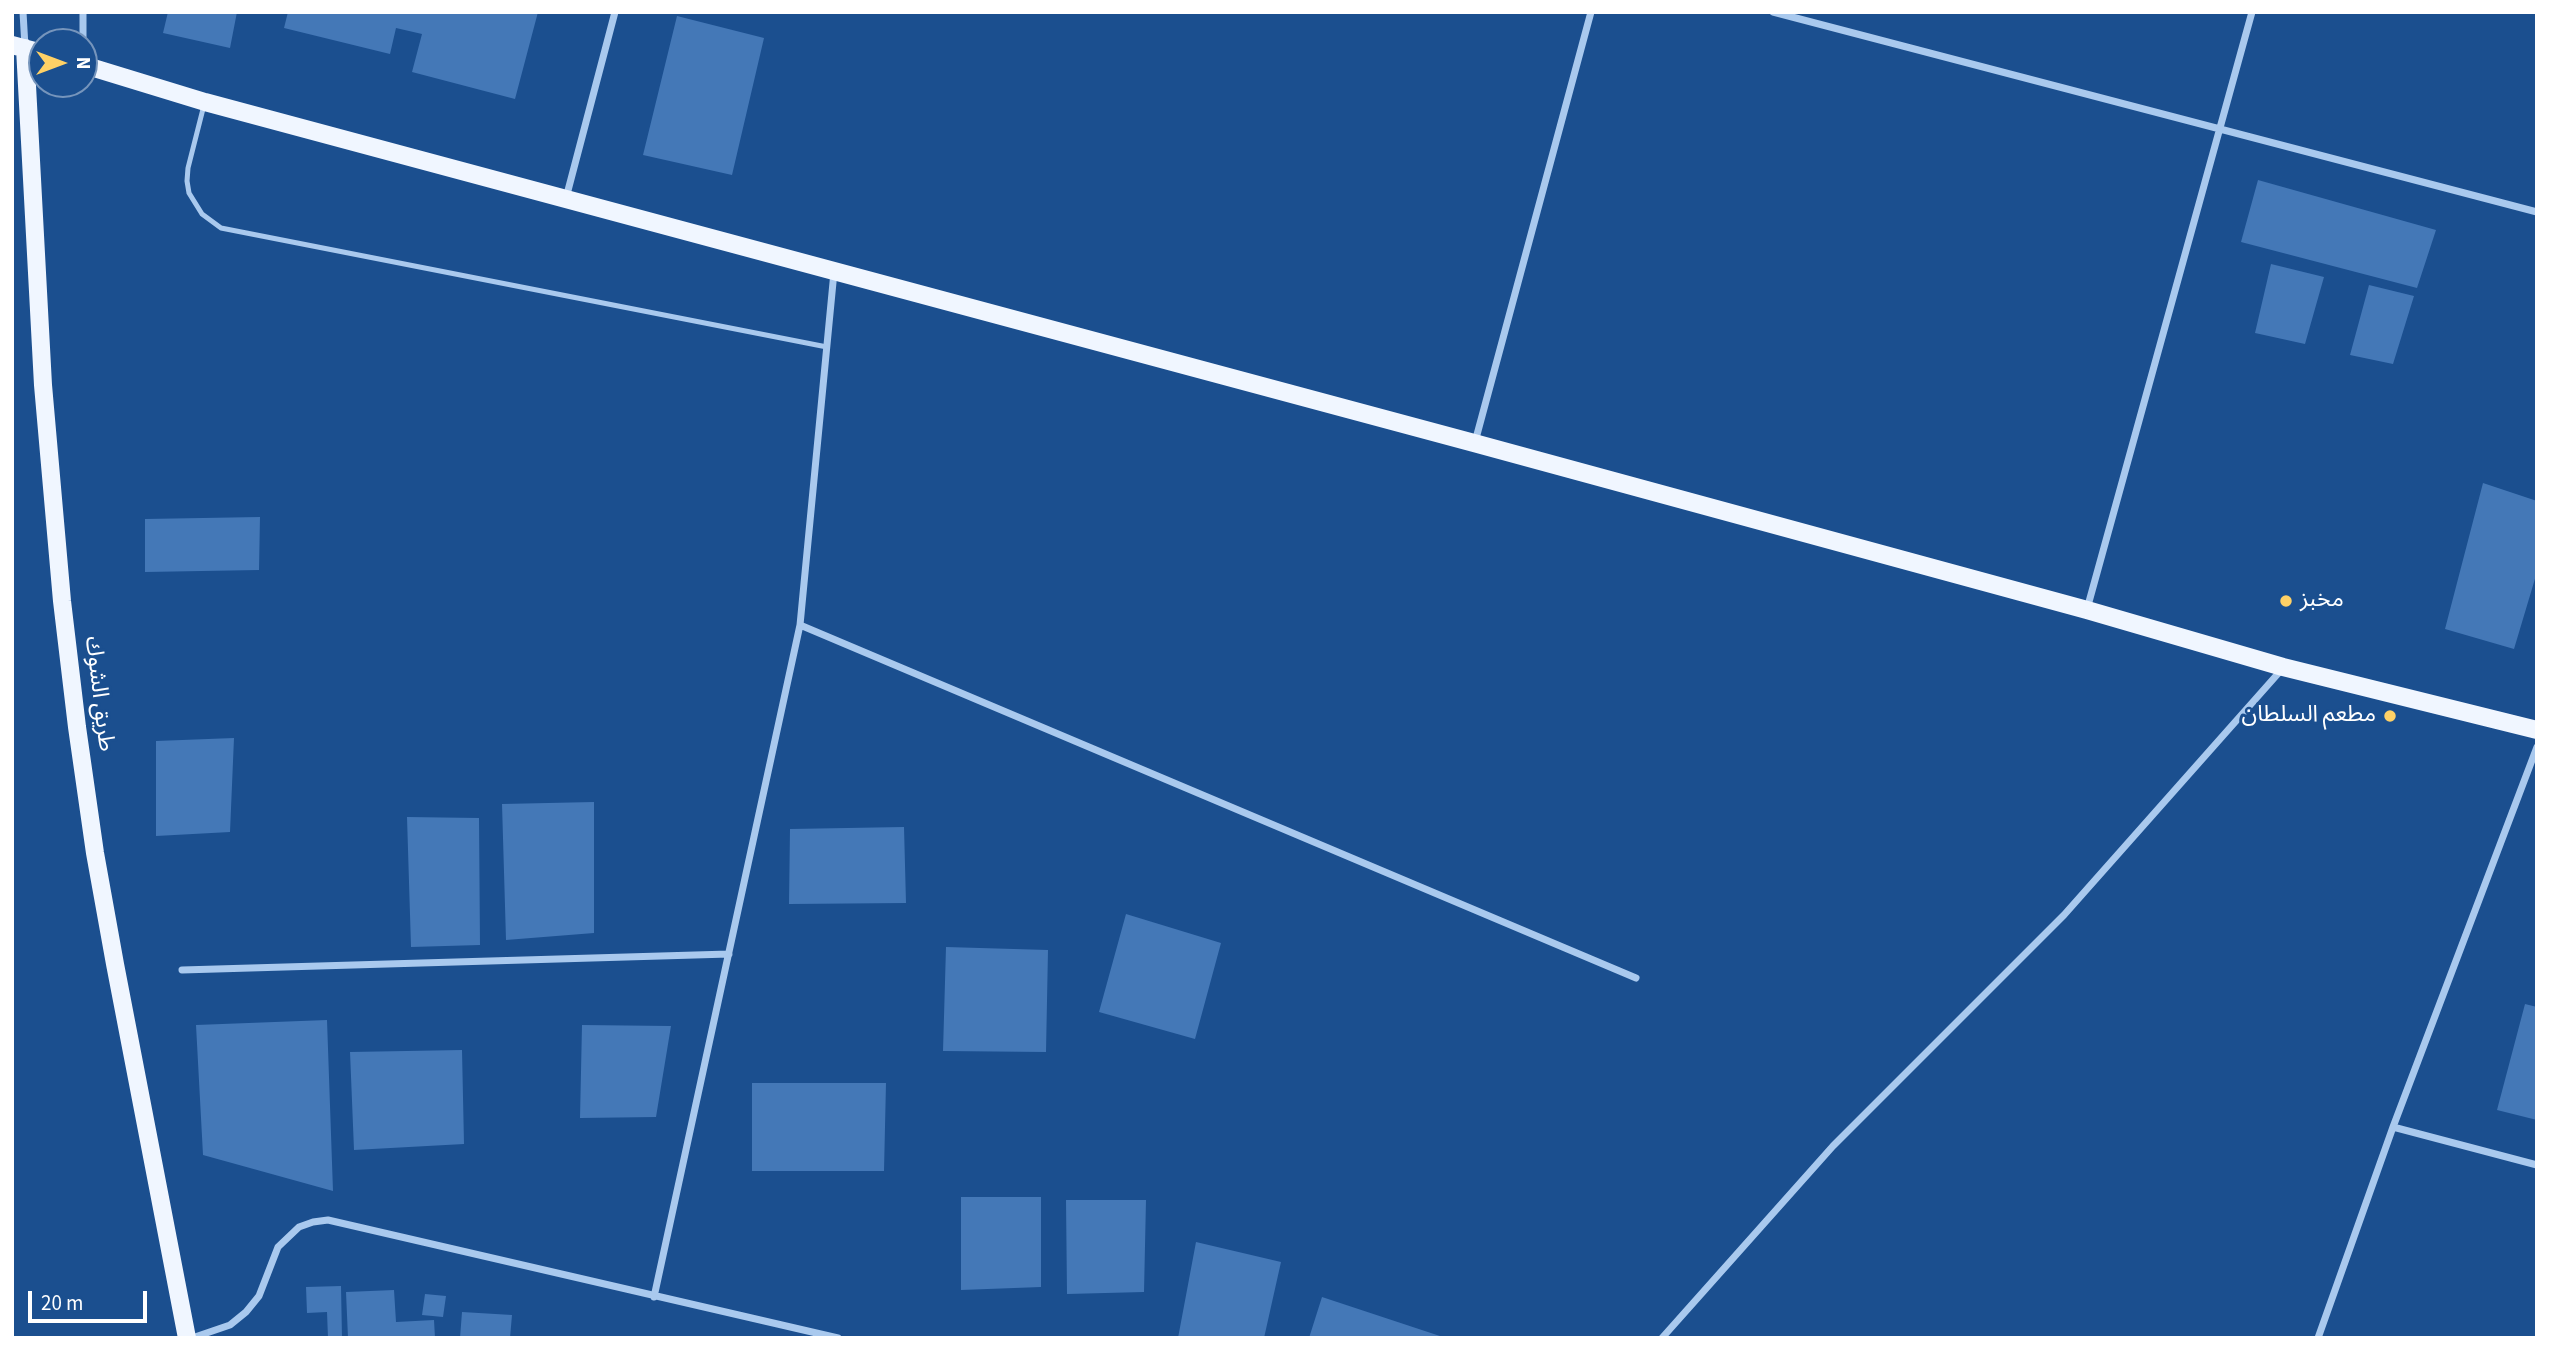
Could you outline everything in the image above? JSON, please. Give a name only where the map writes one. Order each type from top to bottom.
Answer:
[{"type":"main road","name":"طريق الشوك","points":[[27,49],[43,385],[76,727],[112,952],[190,1338]]},
{"type":"main road","points":[[98,69],[205,102],[1474,443],[2087,610],[2283,667],[2537,730]]},
{"type":"street","points":[[23,12],[27,49]]},
{"type":"street","points":[[565,199],[615,12]]},
{"type":"street","points":[[1474,443],[1591,12]]},
{"type":"street","points":[[1773,12],[2537,212]]},
{"type":"street","points":[[2087,610],[2252,12]]},
{"type":"street","points":[[654,1297],[800,625],[834,272]]},
{"type":"street","points":[[800,625],[1636,978]]},
{"type":"street","points":[[1662,1338],[1833,1146],[2064,915],[2283,667]]},
{"type":"street","points":[[2318,1338],[2393,1126],[2537,747]]},
{"type":"street","points":[[182,970],[729,954]]},
{"type":"street","points":[[2393,1126],[2537,1165]]},
{"type":"street","points":[[190,1338],[230,1325],[246,1312],[259,1296],[278,1247],[299,1227],[328,1220],[833,1337]]},
{"type":"lane","points":[[205,102],[187,181],[189,193],[202,214],[221,228],[827,347]]},
{"type":"building","points":[[168,12],[237,12],[230,48],[163,33]]},
{"type":"building","points":[[288,12],[538,12],[515,99],[412,72],[422,34],[396,28],[390,54],[284,28]]},
{"type":"building","points":[[677,16],[764,38],[732,175],[643,155]]},
{"type":"building","points":[[2258,180],[2436,230],[2417,288],[2241,242]]},
{"type":"building","points":[[2271,264],[2324,277],[2305,344],[2255,333]]},
{"type":"building","points":[[2369,285],[2414,296],[2393,364],[2350,355]]},
{"type":"building","points":[[2483,483],[2537,501],[2537,572],[2514,649],[2445,629]]},
{"type":"building","points":[[260,517],[259,570],[145,572],[145,519]]},
{"type":"building","points":[[234,738],[230,832],[156,836],[156,741]]},
{"type":"building","points":[[594,802],[594,933],[506,940],[502,804]]},
{"type":"building","points":[[407,817],[479,818],[480,945],[411,947]]},
{"type":"building","points":[[904,827],[906,903],[789,904],[790,829]]},
{"type":"building","points":[[1126,914],[1221,943],[1195,1039],[1099,1012]]},
{"type":"building","points":[[946,947],[1048,950],[1046,1052],[943,1051]]},
{"type":"building","points":[[2525,1004],[2537,1007],[2537,1120],[2497,1110]]},
{"type":"building","points":[[327,1020],[333,1191],[203,1155],[196,1025]]},
{"type":"building","points":[[582,1025],[671,1026],[656,1117],[580,1118]]},
{"type":"building","points":[[462,1050],[464,1144],[354,1150],[350,1052]]},
{"type":"building","points":[[752,1083],[886,1083],[884,1171],[752,1171]]},
{"type":"building","points":[[961,1197],[1041,1197],[1041,1287],[961,1290]]},
{"type":"building","points":[[1066,1200],[1146,1200],[1144,1292],[1067,1294]]},
{"type":"building","points":[[1196,1242],[1281,1262],[1264,1338],[1178,1338]]},
{"type":"building","points":[[341,1286],[342,1338],[328,1338],[327,1312],[307,1313],[306,1287]]},
{"type":"building","points":[[394,1290],[396,1322],[434,1320],[435,1338],[348,1338],[346,1292]]},
{"type":"building","points":[[425,1294],[446,1296],[443,1317],[422,1315]]},
{"type":"building","points":[[1322,1297],[1443,1337],[1443,1338],[1309,1338]]},
{"type":"building","points":[[462,1312],[512,1315],[510,1338],[460,1338]]},
{"type":"place","name":"مخبز","points":[[2286,601]]},
{"type":"place","name":"مطعم السلطان","points":[[2390,716]]}]
